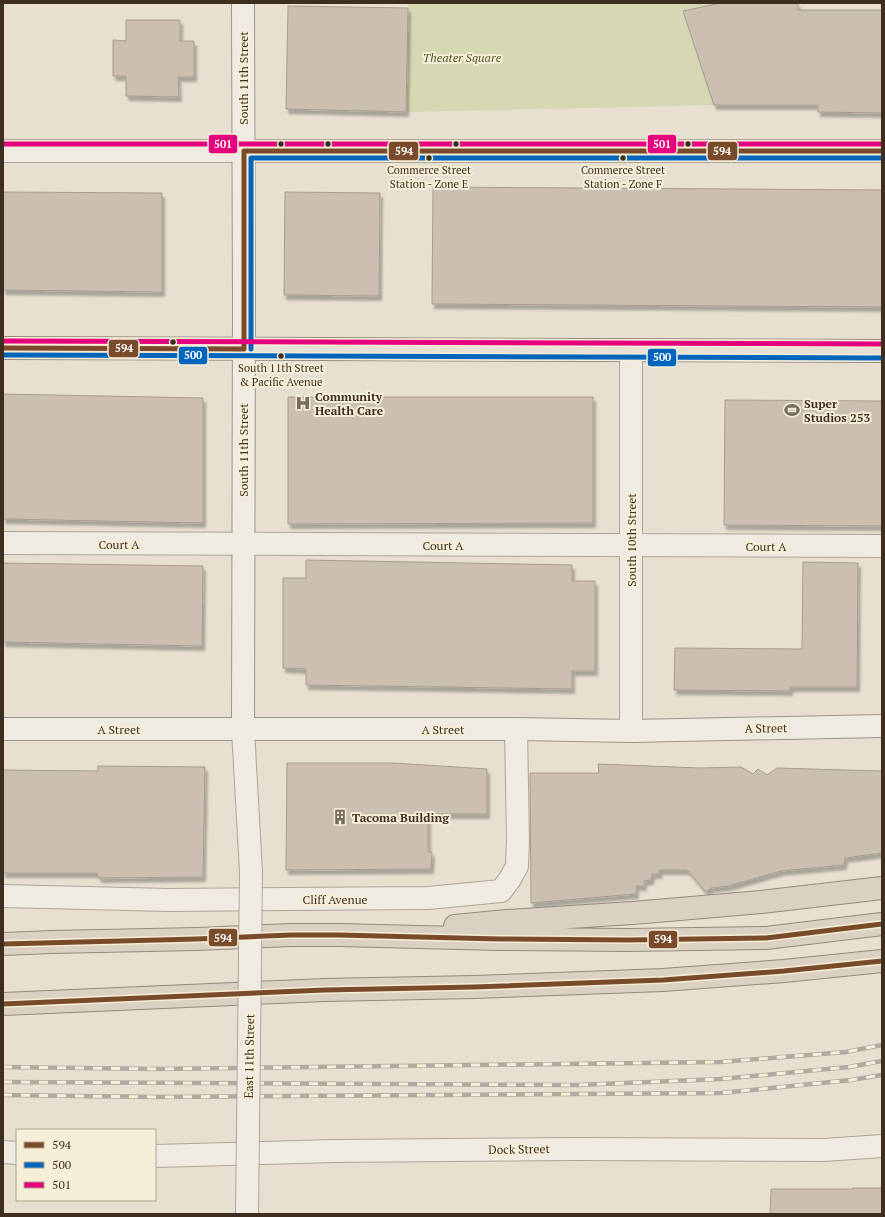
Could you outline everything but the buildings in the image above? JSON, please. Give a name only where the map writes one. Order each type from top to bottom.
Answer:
[{"type":"highway","points":[[339,935],[761,902],[882,888]]},
{"type":"highway","points":[[3,944],[291,935],[627,940],[766,938],[882,924]]},
{"type":"highway","points":[[3,1004],[325,990],[663,980],[882,962]]},
{"type":"main road","points":[[3,348],[882,351]]},
{"type":"street","name":"South 11th Street","points":[[243,3],[243,730]]},
{"type":"street","points":[[3,151],[882,151]]},
{"type":"street","name":"South 10th Street","points":[[631,350],[631,731]]},
{"type":"street","name":"Court A","points":[[3,543],[882,546]]},
{"type":"street","name":"A Street","points":[[3,728],[243,730],[516,729],[631,731],[882,726]]},
{"type":"street","name":"Cliff Avenue","points":[[3,896],[169,900],[420,898],[501,891],[517,866],[516,729]]},
{"type":"street","name":"East 11th Street","points":[[243,730],[251,872],[247,1214]]},
{"type":"street","name":"Dock Street","points":[[156,1156],[334,1151],[577,1149],[824,1150],[882,1146]]},
{"type":"street","points":[[3,1152],[16,1153]]},
{"type":"green space","name":"Theater Square","points":[[408,3],[714,3],[713,5],[683,11],[714,105],[406,112]]},
{"type":"railway","points":[[3,1067],[157,1069],[720,1062],[846,1052],[882,1045]]},
{"type":"railway","points":[[3,1082],[578,1085],[721,1079],[849,1067],[882,1061]]},
{"type":"railway","points":[[3,1095],[157,1097],[721,1093],[851,1080],[882,1075]]},
{"type":"transit line","name":"501","points":[[3,144],[882,144]]},
{"type":"transit line","name":"594","points":[[244,151],[882,151]]},
{"type":"transit line","name":"594","points":[[244,151],[244,349]]},
{"type":"transit line","name":"500","points":[[251,349],[251,158],[882,158]]},
{"type":"transit line","name":"501","points":[[3,341],[882,344]]},
{"type":"transit line","name":"594","points":[[3,348],[244,349]]},
{"type":"transit line","name":"500","points":[[3,355],[882,358]]},
{"type":"transit line","name":"594","points":[[3,944],[291,935],[627,940],[766,938],[882,924]]},
{"type":"transit line","name":"594","points":[[3,1004],[325,990],[474,987],[663,980],[784,971],[882,961]]},
{"type":"place","name":"Commerce Street Station - Zone E","points":[[429,158]]},
{"type":"place","name":"Commerce Street Station - Zone F","points":[[623,158]]},
{"type":"place","name":"South 11th Street & Pacific Avenue","points":[[281,356]]},
{"type":"place","name":"Community Health Care","points":[[303,403]]},
{"type":"place","name":"Super Studios 253","points":[[792,410]]},
{"type":"place","name":"Tacoma Building","points":[[340,817]]}]
